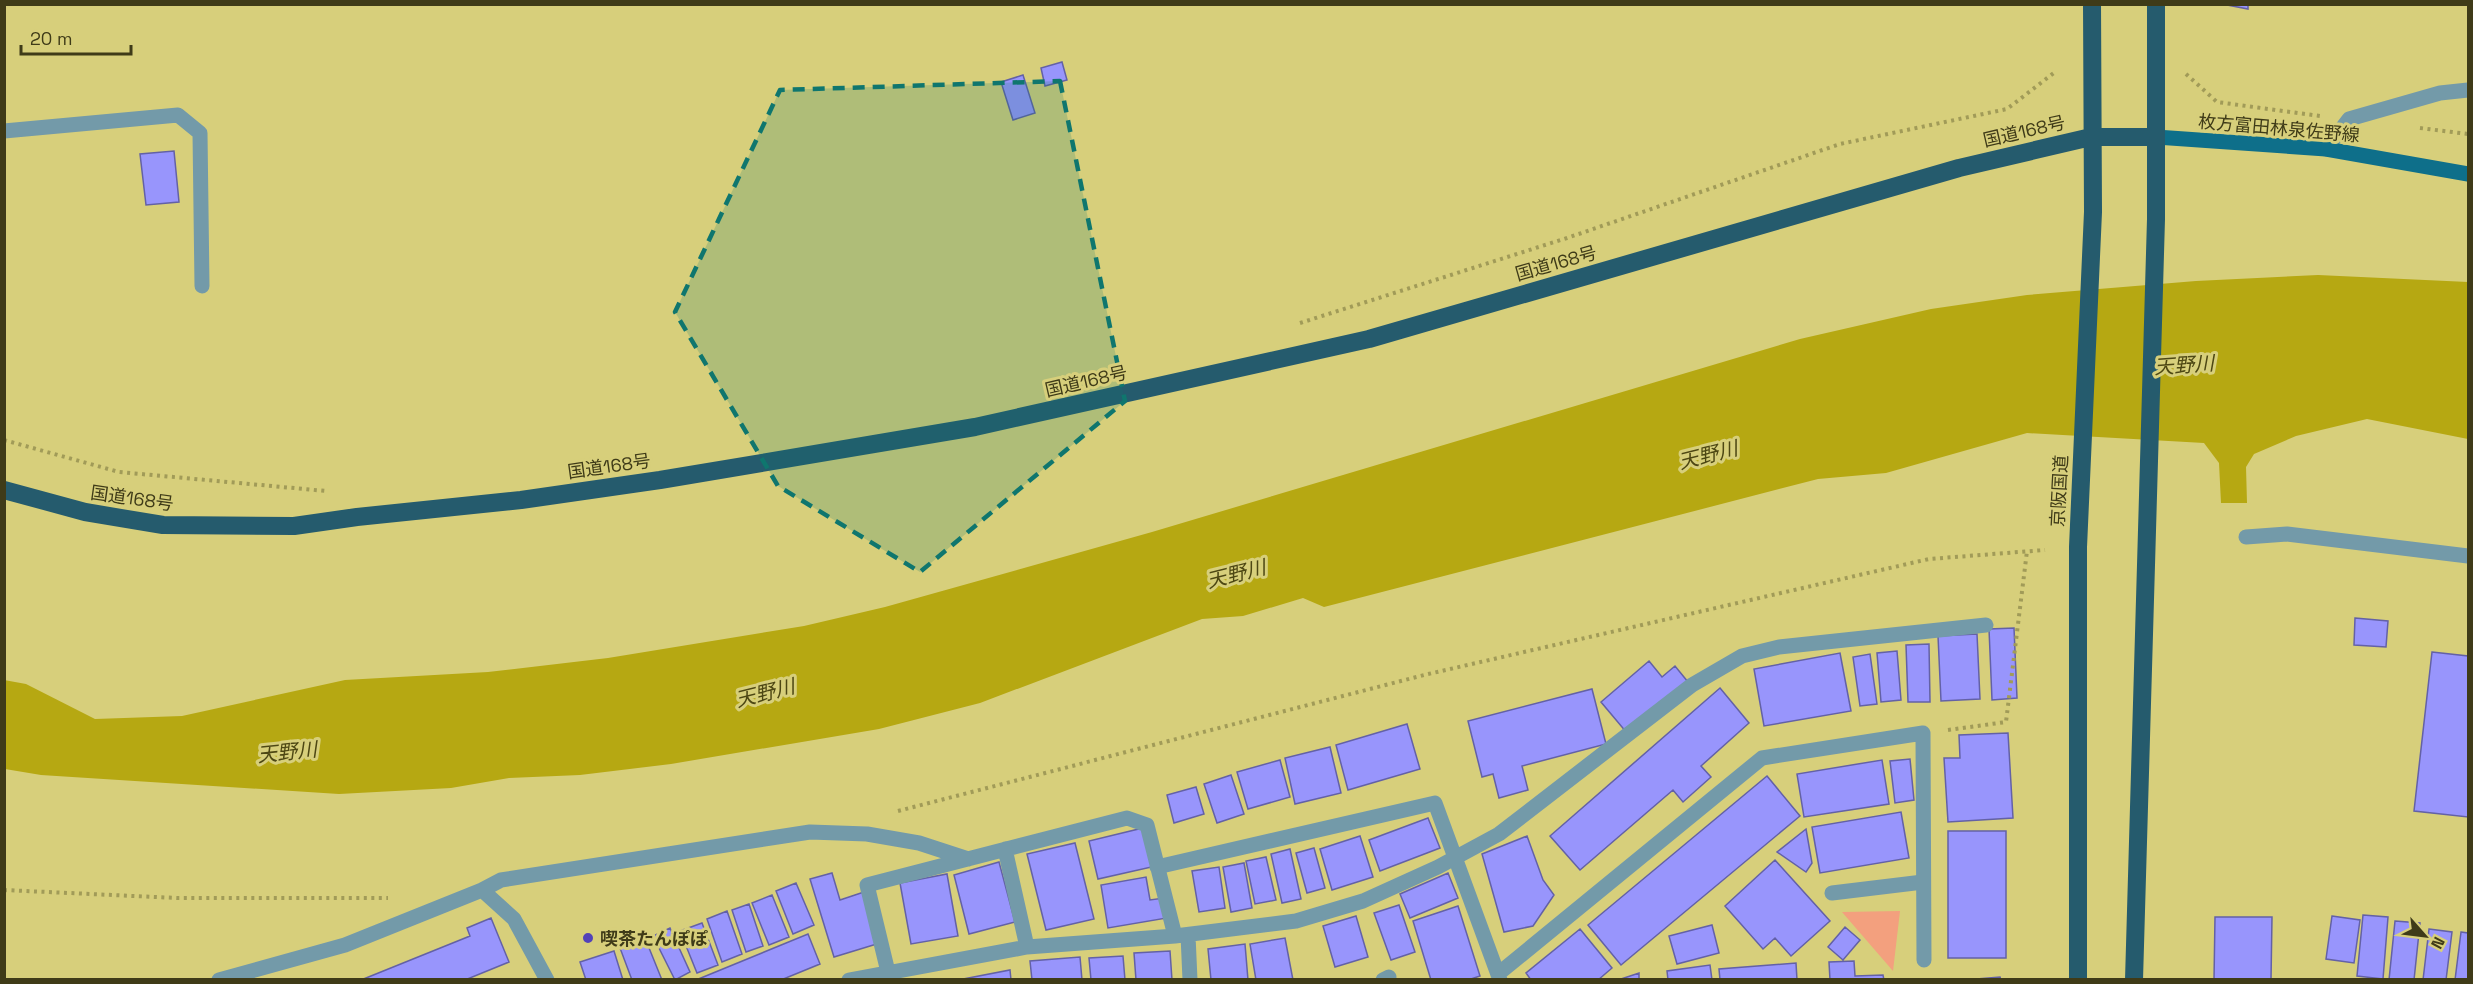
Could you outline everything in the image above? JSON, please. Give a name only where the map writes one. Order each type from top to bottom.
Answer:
[{"type":"highway","name":"京阪国道","points":[[2078,980],[2078,547],[2093,212],[2092,4]]},
{"type":"highway","points":[[2134,980],[2156,219],[2156,4]]},
{"type":"highway","name":"国道168号","points":[[4,490],[85,512],[163,525],[294,526],[521,500],[684,476],[975,427],[1369,339],[1959,168],[2091,137],[2156,137]]},
{"type":"main road","name":"枚方富田林泉佐野線","points":[[2156,137],[2326,149],[2469,174]]},
{"type":"street","points":[[2326,149],[2349,119],[2440,93],[2469,90]]},
{"type":"street","points":[[4,131],[178,115],[200,133],[202,286]]},
{"type":"street","points":[[2246,537],[2286,534],[2469,556]]},
{"type":"street","points":[[849,980],[1028,947],[1181,936],[1296,921],[1363,901],[1499,834],[1692,685],[1742,656],[1779,647],[1986,625]]},
{"type":"street","points":[[1157,867],[1435,803],[1499,977],[1762,758],[1923,733],[1924,960]]},
{"type":"street","points":[[888,972],[867,885],[1127,818],[1147,825],[1157,867],[1181,936],[1190,980]]},
{"type":"street","points":[[219,980],[345,945],[482,890],[501,880],[810,832],[867,834],[919,843],[968,859]]},
{"type":"street","points":[[1005,849],[1028,947]]},
{"type":"street","points":[[1832,893],[1923,882]]},
{"type":"street","points":[[482,890],[514,919],[547,980]]},
{"type":"path","points":[[1290,326],[1567,238],[1840,144],[2007,109],[2055,72]]},
{"type":"path","points":[[4,440],[119,472],[336,492]]},
{"type":"path","points":[[867,834],[884,814],[1424,675],[1929,559],[2045,550]]},
{"type":"path","points":[[1923,733],[2006,722],[2027,551]]},
{"type":"path","points":[[4,890],[177,898],[375,899],[399,897]]},
{"type":"highlighted area","points":[[1060,81],[1125,401],[920,572],[778,486],[675,312],[780,90]]},
{"type":"shaded area","points":[[1900,911],[1893,971],[1842,912]]},
{"type":"water","name":"天野川","points":[[2318,275],[2468,282],[2468,439],[2367,419],[2296,436],[2254,454],[2246,467],[2247,503],[2221,503],[2219,463],[2204,443],[2027,433],[1886,473],[1818,479],[1324,607],[1303,598],[1243,616],[1202,619],[980,703],[879,729],[671,764],[580,775],[509,778],[451,788],[339,794],[41,775],[5,769],[4,680],[26,684],[95,719],[182,716],[345,680],[488,672],[608,658],[804,626],[885,607],[1152,532],[1800,339],[1931,309],[2027,295],[2196,281]]},
{"type":"building","points":[[2222,4],[2248,4],[2248,9]]},
{"type":"building","points":[[1062,62],[1067,80],[1045,86],[1041,68]]},
{"type":"building","points":[[1023,75],[1035,113],[1013,120],[1001,82]]},
{"type":"building","points":[[174,151],[179,202],[146,205],[140,154]]},
{"type":"building","points":[[2355,618],[2388,621],[2386,647],[2354,645]]},
{"type":"building","points":[[2014,628],[2017,698],[1992,700],[1989,629]]},
{"type":"building","points":[[1977,634],[1980,699],[1941,701],[1938,636]]},
{"type":"building","points":[[1929,644],[1930,702],[1908,702],[1906,645]]},
{"type":"building","points":[[1897,651],[1901,700],[1881,702],[1877,653]]},
{"type":"building","points":[[2432,652],[2468,656],[2468,817],[2414,811]]},
{"type":"building","points":[[1840,653],[1851,711],[1764,726],[1754,669]]},
{"type":"building","points":[[1870,654],[1877,704],[1860,706],[1853,657]]},
{"type":"building","points":[[1649,661],[1662,677],[1675,666],[1688,682],[1627,733],[1601,702]]},
{"type":"building","points":[[1720,688],[1749,723],[1701,766],[1711,777],[1683,802],[1673,790],[1580,870],[1550,836]]},
{"type":"building","points":[[1592,689],[1606,744],[1522,766],[1528,790],[1499,798],[1493,774],[1482,777],[1468,721]]},
{"type":"building","points":[[1407,724],[1420,769],[1348,790],[1336,745]]},
{"type":"building","points":[[2008,733],[2013,818],[1948,822],[1944,758],[1960,758],[1959,735]]},
{"type":"building","points":[[1330,747],[1341,793],[1295,804],[1285,758]]},
{"type":"building","points":[[1910,759],[1914,800],[1895,803],[1890,761]]},
{"type":"building","points":[[1280,760],[1290,797],[1248,809],[1237,772]]},
{"type":"building","points":[[1882,760],[1889,804],[1804,817],[1797,774]]},
{"type":"building","points":[[1231,775],[1244,814],[1217,823],[1204,784]]},
{"type":"building","points":[[1767,776],[1800,816],[1621,965],[1588,925]]},
{"type":"building","points":[[1196,787],[1204,814],[1174,823],[1167,795]]},
{"type":"building","points":[[1901,812],[1909,858],[1820,873],[1812,827]]},
{"type":"building","points":[[1428,818],[1440,848],[1380,871],[1369,840]]},
{"type":"building","points":[[1147,827],[1156,866],[1098,879],[1089,841]]},
{"type":"building","points":[[1806,829],[1812,863],[1806,872],[1777,852]]},
{"type":"building","points":[[1948,831],[2006,831],[2006,958],[1948,958]]},
{"type":"building","points":[[1360,836],[1373,877],[1332,890],[1320,849]]},
{"type":"building","points":[[1527,836],[1543,880],[1554,895],[1533,926],[1504,932],[1482,854]]},
{"type":"building","points":[[1075,843],[1094,919],[1046,930],[1027,854]]},
{"type":"building","points":[[1314,848],[1325,888],[1307,893],[1296,853]]},
{"type":"building","points":[[1290,849],[1301,899],[1282,903],[1271,854]]},
{"type":"building","points":[[1266,857],[1276,900],[1255,904],[1246,861]]},
{"type":"building","points":[[1775,860],[1830,921],[1791,956],[1775,938],[1763,949],[1725,906]]},
{"type":"building","points":[[999,862],[1015,922],[969,934],[954,875]]},
{"type":"building","points":[[1244,863],[1252,908],[1231,912],[1223,867]]},
{"type":"building","points":[[1219,867],[1225,908],[1199,912],[1192,871]]},
{"type":"building","points":[[832,873],[840,900],[864,892],[880,943],[834,957],[810,879]]},
{"type":"building","points":[[1448,873],[1458,898],[1410,918],[1400,894]]},
{"type":"building","points":[[947,874],[958,936],[911,944],[900,883]]},
{"type":"building","points":[[1146,877],[1150,900],[1164,898],[1167,918],[1108,928],[1101,885]]},
{"type":"building","points":[[796,883],[814,925],[793,934],[776,891]]},
{"type":"building","points":[[772,895],[789,937],[769,945],[752,903]]},
{"type":"building","points":[[749,904],[763,946],[746,952],[732,910]]},
{"type":"building","points":[[1399,905],[1415,952],[1391,960],[1374,913]]},
{"type":"building","points":[[1458,906],[1480,976],[1468,980],[1431,980],[1413,921]]},
{"type":"building","points":[[727,911],[742,954],[722,962],[707,919]]},
{"type":"building","points":[[2363,915],[2388,917],[2383,979],[2357,976]]},
{"type":"building","points":[[1356,916],[1368,957],[1335,967],[1323,926]]},
{"type":"building","points":[[2332,916],[2360,920],[2354,963],[2326,959]]},
{"type":"building","points":[[2215,917],[2272,917],[2271,980],[2214,980]]},
{"type":"building","points":[[491,918],[509,962],[465,980],[361,980],[470,936],[467,928]]},
{"type":"building","points":[[2395,921],[2420,923],[2414,980],[2389,980]]},
{"type":"building","points":[[702,923],[718,965],[697,973],[680,931]]},
{"type":"building","points":[[1712,925],[1719,953],[1677,964],[1669,936]]},
{"type":"building","points":[[1845,927],[1860,940],[1843,960],[1828,947]]},
{"type":"building","points":[[670,928],[690,972],[675,980],[653,936]]},
{"type":"building","points":[[1580,929],[1612,968],[1598,980],[1531,980],[1526,973]]},
{"type":"building","points":[[2429,929],[2452,932],[2446,980],[2423,980]]},
{"type":"building","points":[[2461,932],[2468,933],[2468,980],[2455,980]]},
{"type":"building","points":[[808,934],[820,964],[781,980],[696,980]]},
{"type":"building","points":[[645,938],[662,980],[632,980],[620,948]]},
{"type":"building","points":[[1285,938],[1293,980],[1256,980],[1250,944]]},
{"type":"building","points":[[1245,944],[1248,980],[1211,980],[1208,949]]},
{"type":"building","points":[[614,951],[623,980],[586,980],[580,962]]},
{"type":"building","points":[[1170,951],[1172,980],[1136,980],[1134,953]]},
{"type":"building","points":[[1123,956],[1125,980],[1091,980],[1089,958]]},
{"type":"building","points":[[1080,957],[1082,980],[1032,980],[1030,961]]},
{"type":"building","points":[[1854,961],[1855,976],[1883,975],[1884,980],[1830,980],[1829,962]]},
{"type":"building","points":[[1796,963],[1797,980],[1720,980],[1719,969]]},
{"type":"building","points":[[1710,965],[1712,980],[1668,980],[1667,971]]},
{"type":"building","points":[[1010,970],[1011,980],[958,980]]},
{"type":"building","points":[[1639,973],[1639,980],[1618,980]]},
{"type":"building","points":[[2000,977],[2001,980],[1964,980]]},
{"type":"place","name":"喫茶たんぽぽ","points":[[588,938]]}]
